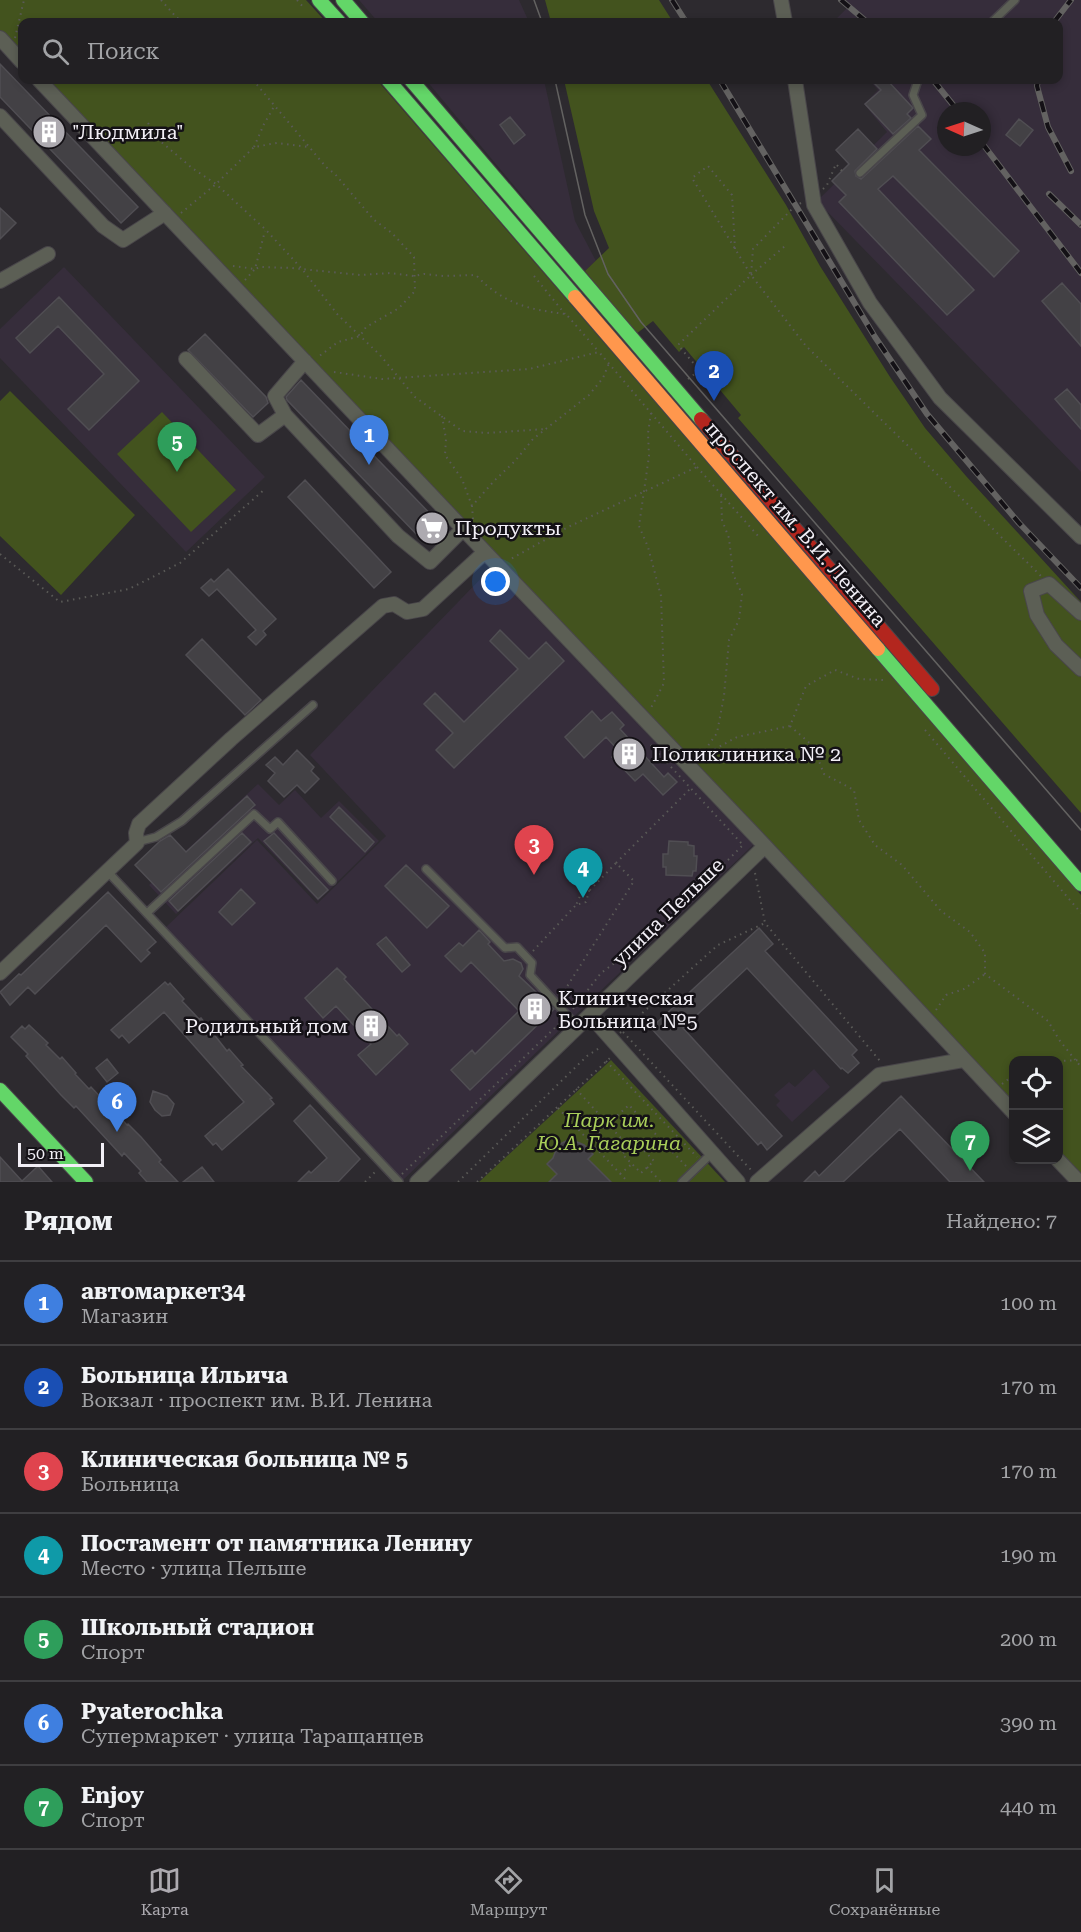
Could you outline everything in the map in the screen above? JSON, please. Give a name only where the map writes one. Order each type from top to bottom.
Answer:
[{"type":"main road","points":[[319,0],[335,18]]},
{"type":"main road","points":[[343,0],[359,18]]},
{"type":"main road","name":"проспект им. В.И. Ленина","points":[[391,84],[1081,884]]},
{"type":"main road","name":"проспект им. В.И. Ленина","points":[[414,84],[941,699]]},
{"type":"main road","points":[[1050,827],[1081,863]]},
{"type":"main road","points":[[2,1095],[86,1182]]},
{"type":"street","points":[[781,0],[784,18]]},
{"type":"street","points":[[0,38],[18,57]]},
{"type":"street","points":[[43,84],[765,846],[1011,1110]]},
{"type":"street","points":[[796,84],[814,205],[870,303],[940,398],[1081,537]]},
{"type":"street","points":[[0,116],[103,226],[123,240],[169,217]]},
{"type":"street","points":[[0,281],[48,254]]},
{"type":"street","points":[[186,359],[258,435],[285,416]]},
{"type":"street","points":[[308,365],[275,396],[285,416],[398,536],[430,562],[463,529]]},
{"type":"street","points":[[0,973],[137,843],[136,833],[139,824],[231,739],[383,606],[394,604],[407,612],[423,609],[485,552]]},
{"type":"street","points":[[1081,614],[1049,584],[1031,591],[1036,615],[1056,645],[1081,669]]},
{"type":"street","name":"улица Пельше","points":[[417,1182],[765,846]]},
{"type":"street","points":[[590,1016],[618,1040],[707,1158],[738,1182]]},
{"type":"street","points":[[758,1181],[879,1075],[963,1060]]},
{"type":"street","points":[[1062,1164],[1079,1182]]},
{"type":"lane","points":[[996,18],[1015,0]]},
{"type":"lane","points":[[860,173],[922,115],[913,95],[917,84]]},
{"type":"lane","points":[[137,843],[156,837],[182,821],[313,705]]},
{"type":"lane","points":[[147,913],[254,814],[270,829],[278,822],[332,881]]},
{"type":"lane","points":[[426,869],[505,948],[517,946],[531,963],[530,975],[578,1027]]},
{"type":"lane","points":[[107,871],[398,1181]]},
{"type":"lane","points":[[682,1182],[707,1158]]},
{"type":"path","points":[[22,18],[24,0]]},
{"type":"path","points":[[161,0],[177,18]]},
{"type":"path","points":[[257,84],[374,220],[392,233],[414,257],[416,291],[399,308],[366,327],[360,336],[338,342],[308,365]]},
{"type":"path","points":[[169,217],[216,184],[254,147],[275,105]]},
{"type":"path","points":[[148,123],[159,140],[192,168],[216,184],[266,230],[302,269],[338,315],[380,356],[415,397],[462,431],[487,433],[546,429]]},
{"type":"path","points":[[254,147],[277,142],[309,147]]},
{"type":"path","points":[[751,275],[753,249],[795,206],[813,198],[827,185],[836,164],[842,171]]},
{"type":"path","points":[[735,249],[732,195],[708,166],[692,178],[735,249],[751,275],[806,346],[1049,584]]},
{"type":"path","points":[[237,290],[255,268],[266,230]]},
{"type":"path","points":[[687,380],[700,371],[678,345],[751,275],[785,246]]},
{"type":"path","points":[[218,269],[229,266],[302,269],[360,275],[390,273],[414,276],[424,274],[476,275],[488,288],[506,300],[539,311],[566,314],[760,538]]},
{"type":"path","points":[[308,365],[382,379],[529,369],[599,352]]},
{"type":"path","points":[[472,506],[533,439],[589,396],[603,378],[609,363]]},
{"type":"path","points":[[645,720],[664,683],[660,596],[648,547],[639,526],[646,492],[651,413]]},
{"type":"path","points":[[442,416],[446,439],[445,455],[462,479],[472,506],[473,520],[463,529]]},
{"type":"path","points":[[498,566],[568,528],[697,468]]},
{"type":"path","points":[[0,554],[60,602],[129,589],[180,563],[264,490]]},
{"type":"path","points":[[721,494],[723,520],[729,538],[733,574],[742,594],[739,620],[729,640],[724,696],[717,733],[702,756],[737,738],[790,726]]},
{"type":"path","points":[[790,726],[806,686],[835,670],[859,679],[883,680],[875,671]]},
{"type":"path","points":[[921,725],[1081,913]]},
{"type":"path","points":[[790,726],[813,746],[824,774],[854,790],[859,820],[875,845],[902,865],[941,911],[970,932],[985,953],[985,974]]},
{"type":"path","points":[[643,737],[744,845],[751,860],[765,923],[890,1073]]},
{"type":"path","points":[[526,957],[576,905],[580,896],[589,891],[691,788]]},
{"type":"path","points":[[398,1181],[568,1016],[601,973],[654,934],[744,845]]},
{"type":"path","points":[[556,1003],[634,881],[616,863]]},
{"type":"path","points":[[576,905],[586,902],[589,891]]},
{"type":"path","points":[[477,1182],[606,1061],[618,1040],[718,945],[765,923]]},
{"type":"path","points":[[928,1022],[946,995],[964,989],[985,974]]},
{"type":"path","points":[[985,974],[1048,1021],[1060,1041],[1081,1067]]},
{"type":"path","points":[[618,1040],[758,1181]]},
{"type":"path","points":[[458,1182],[586,1056],[618,1040]]},
{"type":"path","points":[[1063,1061],[1081,1060]]},
{"type":"path","points":[[606,1061],[707,1158]]},
{"type":"path","points":[[997,1087],[1009,1079]]},
{"type":"path","points":[[576,1089],[629,1148]]},
{"type":"path","points":[[590,1141],[629,1105],[693,1172]]},
{"type":"path","points":[[557,1107],[628,1182]]},
{"type":"path","points":[[645,1152],[660,1138]]},
{"type":"path","points":[[636,1142],[645,1152],[654,1161],[641,1173],[622,1154],[636,1142]]},
{"type":"path","points":[[620,1174],[632,1164]]},
{"type":"path","points":[[647,1167],[661,1182]]},
{"type":"path","points":[[365,1182],[376,1171]]},
{"type":"shaded area","points":[[359,0],[519,0],[527,18],[375,18]]},
{"type":"shaded area","points":[[841,0],[1081,0],[1081,472],[817,201],[887,132],[864,104],[878,90],[873,84],[1063,84],[1063,18],[837,18],[848,7]]},
{"type":"shaded area","points":[[429,84],[545,84],[575,221],[596,261],[585,271]]},
{"type":"shaded area","points":[[64,267],[265,477],[186,552],[0,358],[0,329]]},
{"type":"shaded area","points":[[490,569],[753,845],[403,1180],[165,928],[257,840],[317,904],[386,836],[310,755]]},
{"type":"shaded area","points":[[258,784],[279,805],[295,790],[321,818],[339,801],[379,841],[318,901],[258,838],[176,914],[149,885]]},
{"type":"shaded area","points":[[814,1069],[830,1087],[792,1122],[776,1105],[780,1101],[774,1095],[789,1082],[795,1087]]},
{"type":"green space","points":[[0,0],[306,0],[322,18],[18,18],[18,51],[0,31]]},
{"type":"green space","points":[[545,0],[659,0],[670,18],[550,18]]},
{"type":"green space","points":[[50,84],[380,84],[1081,895],[1081,1175],[1063,1156],[1063,1056],[1009,1056],[1009,1100]]},
{"type":"green space","points":[[565,84],[710,84],[786,205],[820,266],[925,428],[1081,602],[1081,813],[738,418],[741,415],[684,347],[679,352],[653,321],[636,334],[585,271],[609,248],[594,211]]},
{"type":"green space","points":[[10,391],[135,515],[61,595],[0,536],[0,401]]},
{"type":"green space","points":[[162,412],[236,490],[191,532],[117,454]]},
{"type":"green space","name":"Парк им. Ю.А. Гагарина","points":[[611,1060],[725,1182],[479,1182]]},
{"type":"building","name":"\"Людмила\"","points":[[0,64],[138,207],[121,223],[0,97]]},
{"type":"building","points":[[875,84],[891,84],[913,108],[907,114],[911,118],[893,134],[865,104],[881,90]]},
{"type":"building","points":[[510,117],[525,135],[514,144],[500,125]]},
{"type":"building","points":[[1019,119],[1033,130],[1020,146],[1006,135]]},
{"type":"building","points":[[918,126],[931,139],[919,150],[1019,251],[994,277],[893,176],[878,189],[974,290],[947,315],[839,202],[846,195],[832,181],[849,164],[836,150],[858,129],[877,149],[855,171],[856,176],[861,179]]},
{"type":"building","points":[[0,208],[16,223],[0,239]]},
{"type":"building","points":[[1062,283],[1081,304],[1081,346],[1042,301]]},
{"type":"building","points":[[59,297],[139,381],[89,430],[68,409],[104,374],[58,326],[30,353],[16,338]]},
{"type":"building","points":[[205,334],[266,397],[268,403],[253,417],[188,350]]},
{"type":"building","points":[[301,380],[439,523],[422,540],[287,400],[286,397]]},
{"type":"building","points":[[1067,389],[1081,405],[1081,429],[1055,399]]},
{"type":"building","points":[[305,480],[391,572],[374,588],[288,497]]},
{"type":"building","points":[[228,569],[276,619],[263,631],[266,635],[256,645],[248,637],[256,630],[217,589],[209,596],[201,588],[211,579],[214,582]]},
{"type":"building","points":[[500,630],[529,659],[546,642],[564,661],[454,768],[436,750],[453,733],[424,704],[435,693],[464,722],[518,669],[490,641]]},
{"type":"building","points":[[202,639],[261,700],[245,715],[186,655]]},
{"type":"building","name":"Поликлиника № 2","points":[[592,711],[601,721],[612,712],[624,725],[620,729],[664,777],[668,773],[677,782],[663,795],[643,774],[635,781],[612,757],[619,751],[606,737],[584,758],[565,737]]},
{"type":"building","points":[[297,750],[314,767],[311,771],[319,779],[305,793],[297,785],[284,797],[268,781],[275,773],[266,765],[275,757],[283,765]]},
{"type":"building","points":[[247,796],[255,805],[161,892],[135,865],[160,841],[170,835],[186,852]]},
{"type":"building","points":[[339,807],[374,842],[365,852],[330,817]]},
{"type":"building","points":[[242,833],[251,842],[178,911],[169,901]]},
{"type":"building","points":[[274,833],[328,890],[318,899],[264,841]]},
{"type":"building","points":[[669,841],[688,842],[688,845],[694,846],[694,856],[697,856],[696,871],[693,871],[692,876],[666,875],[666,867],[663,867],[663,854],[668,854]]},
{"type":"building","points":[[406,865],[449,906],[427,928],[385,886]]},
{"type":"building","points":[[241,889],[255,903],[232,925],[219,912]]},
{"type":"building","points":[[108,892],[156,942],[147,950],[150,953],[141,962],[106,925],[35,994],[28,987],[10,1005],[0,992]]},
{"type":"building","points":[[759,928],[773,944],[765,951],[857,1050],[852,1055],[859,1063],[848,1073],[841,1069],[747,968],[683,1028],[782,1136],[767,1150],[761,1142],[758,1145],[651,1028]]},
{"type":"building","name":"Клиническая Больница №5","points":[[479,930],[504,961],[513,959],[521,963],[523,969],[519,976],[554,1009],[470,1090],[451,1070],[472,1050],[475,1054],[519,1011],[471,962],[461,972],[445,956],[459,943],[463,946]]},
{"type":"building","points":[[386,937],[410,965],[402,972],[377,944]]},
{"type":"building","name":"Родильный дом","points":[[337,968],[346,977],[344,979],[397,1036],[399,1034],[408,1044],[376,1075],[358,1055],[371,1044],[336,1006],[323,1018],[305,998]]},
{"type":"building","points":[[165,982],[168,985],[170,983],[184,999],[182,1001],[199,1019],[201,1018],[227,1051],[229,1049],[243,1065],[241,1066],[272,1098],[270,1099],[274,1104],[222,1150],[216,1143],[213,1145],[205,1136],[244,1102],[164,1012],[129,1043],[122,1035],[119,1038],[111,1030]]},
{"type":"building","points":[[29,1025],[48,1043],[46,1045],[60,1059],[62,1057],[89,1089],[91,1087],[141,1137],[161,1160],[159,1162],[178,1182],[147,1182],[139,1173],[141,1171],[124,1153],[122,1156],[76,1106],[74,1108],[61,1095],[11,1037],[22,1026],[25,1029]]},
{"type":"building","points":[[107,1059],[118,1073],[107,1082],[96,1068]]},
{"type":"building","points":[[153,1091],[167,1096],[174,1104],[170,1115],[162,1116],[155,1110],[150,1102]]},
{"type":"building","points":[[901,1096],[984,1182],[950,1182],[900,1129],[843,1182],[804,1182],[815,1171],[819,1176]]},
{"type":"building","points":[[310,1105],[360,1159],[338,1182],[298,1182],[327,1158],[294,1121]]},
{"type":"building","points":[[570,1139],[584,1145],[593,1154],[588,1159],[611,1182],[549,1182],[557,1174],[547,1164],[553,1158],[558,1145]]},
{"type":"building","points":[[0,1157],[22,1181],[38,1166],[52,1182],[0,1182]]},
{"type":"building","points":[[202,1167],[214,1182],[183,1182]]},
{"type":"tram line","points":[[534,0],[541,18]]},
{"type":"tram line","points":[[556,84],[585,215],[608,274],[641,322],[1081,830]]},
{"type":"railway","points":[[672,0],[683,18]]},
{"type":"railway","points":[[841,0],[862,18]]},
{"type":"railway","points":[[1057,18],[1071,0]]},
{"type":"railway","points":[[722,84],[875,337],[927,414],[1019,523],[1081,588]]},
{"type":"railway","points":[[936,84],[951,102]]},
{"type":"railway","points":[[1037,84],[1048,127],[1071,171]]},
{"type":"railway","points":[[991,155],[1081,273]]},
{"type":"railway","points":[[1049,194],[1081,225]]},
{"type":"traffic: fast","points":[[319,0],[335,18]]},
{"type":"traffic: fast","points":[[343,0],[359,18]]},
{"type":"traffic: fast","points":[[391,84],[575,297]]},
{"type":"traffic: fast","points":[[414,84],[701,419]]},
{"type":"traffic: fast","points":[[878,649],[1081,884]]},
{"type":"traffic: fast","points":[[0,1090],[86,1182]]},
{"type":"traffic: slow","points":[[575,297],[878,649]]},
{"type":"traffic: jam","points":[[701,419],[932,689]]},
{"type":"place","name":"\"Людмила\"","points":[[49,132]]},
{"type":"place","name":"Больница Ильича","points":[[714,401]]},
{"type":"place","name":"автомаркет34","points":[[369,465]]},
{"type":"place","name":"Школьный стадион","points":[[177,472]]},
{"type":"place","name":"Продукты","points":[[432,528]]},
{"type":"place","name":"Поликлиника № 2","points":[[629,754]]},
{"type":"place","name":"Клиническая больница № 5","points":[[534,875]]},
{"type":"place","name":"Постамент от памятника Ленину","points":[[583,898]]},
{"type":"place","name":"Клиническая Больница №5","points":[[535,1009]]},
{"type":"place","name":"Родильный дом","points":[[371,1026]]},
{"type":"place","name":"Pyaterochka","points":[[117,1132]]},
{"type":"place","name":"Enjoy","points":[[970,1171]]}]
